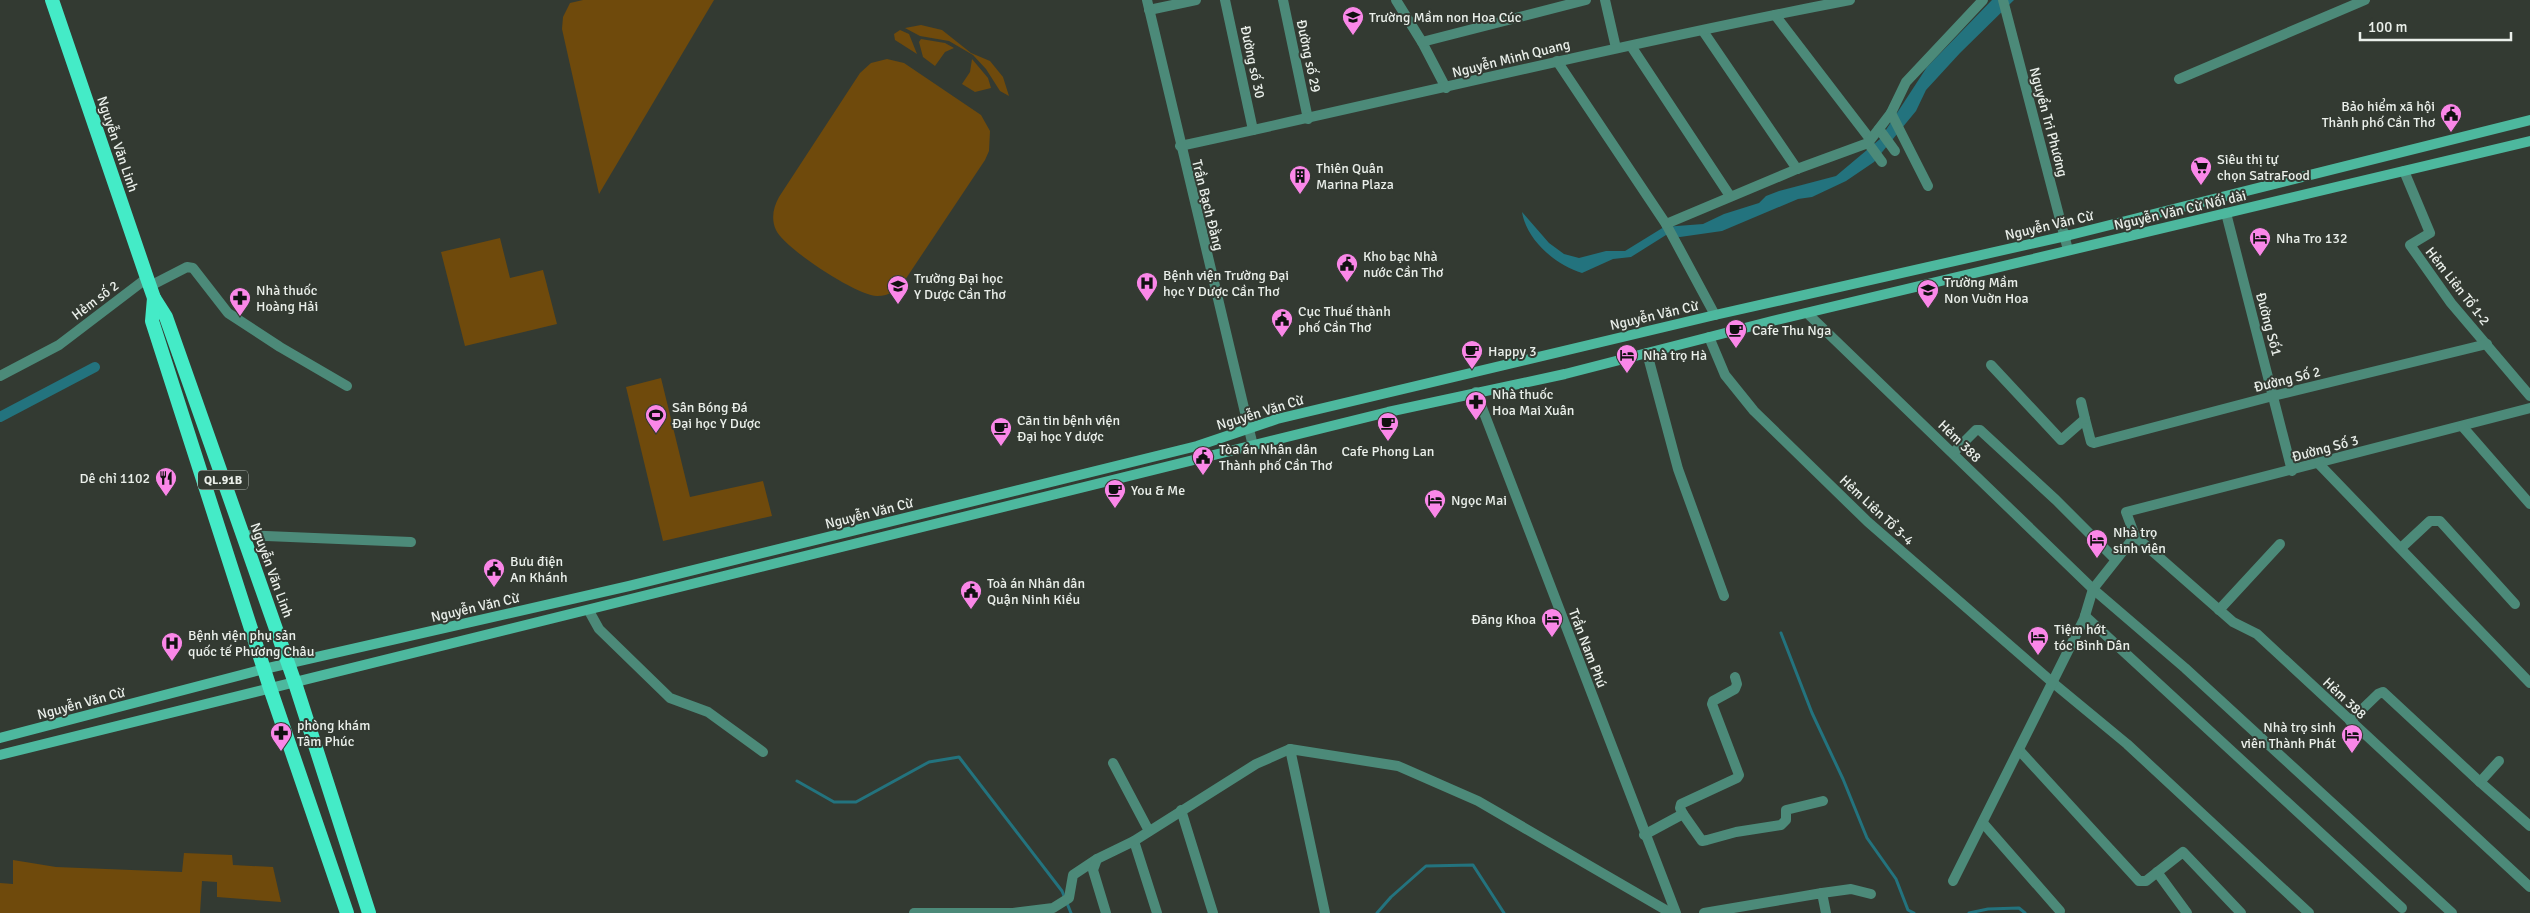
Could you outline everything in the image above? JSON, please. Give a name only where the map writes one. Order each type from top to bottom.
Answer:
[{"type":"highway","name":"Nguyễn Văn Linh","points":[[52,0],[150,287],[166,317],[296,683],[369,913]]},
{"type":"highway","name":"Nguyễn Văn Linh","points":[[150,287],[152,321],[270,688],[347,913]]},
{"type":"main road","name":"Nguyễn Văn Cừ","points":[[0,738],[264,669],[680,574],[1196,446],[1249,430],[1277,419],[1715,315],[2065,236],[2530,120]]},
{"type":"main road","name":"Nguyễn Văn Cừ Nối dài","points":[[1807,313],[2530,141]]},
{"type":"main road","name":"Nguyễn Văn Cừ","points":[[0,755],[1253,446],[1647,353],[1807,313]]},
{"type":"street","points":[[1148,5],[1196,0]]},
{"type":"street","name":"Đường số 30","points":[[1226,0],[1253,130]]},
{"type":"street","name":"Đường số 29","points":[[1283,0],[1308,118]]},
{"type":"street","points":[[1422,42],[1586,0]]},
{"type":"street","points":[[1605,0],[1616,48]]},
{"type":"street","name":"Nguyễn Minh Quang","points":[[1180,146],[1446,88],[1616,48],[1850,0]]},
{"type":"street","points":[[1667,225],[1730,196],[1797,169],[1870,143],[1892,115],[1906,82],[1983,0]]},
{"type":"street","name":"Nguyển Tri Phương","points":[[2003,0],[2068,250]]},
{"type":"street","points":[[2179,79],[2365,0]]},
{"type":"street","points":[[1400,1],[1446,88]]},
{"type":"street","name":"Trần Bạch Đằng","points":[[1148,5],[1180,146],[1253,446]]},
{"type":"street","points":[[1775,14],[1870,143],[1880,160]]},
{"type":"street","points":[[1703,31],[1797,169]]},
{"type":"street","points":[[1631,46],[1730,196]]},
{"type":"street","points":[[1557,61],[1667,225],[1715,315]]},
{"type":"street","points":[[1892,115],[1928,186]]},
{"type":"street","points":[[1881,131],[1893,147]]},
{"type":"street","name":"Hẻm Liên Tổ 1-2","points":[[2404,170],[2430,233],[2410,245],[2451,303],[2487,344]]},
{"type":"street","name":"Đường Số1","points":[[2226,213],[2292,471]]},
{"type":"street","name":"Hẻm số 2","points":[[0,376],[59,345],[150,287],[187,267],[193,268],[228,313],[280,347],[347,386]]},
{"type":"street","name":"Hẻm 388","points":[[1807,313],[2093,589],[2185,668],[2452,913]]},
{"type":"street","name":"Hẻm Liên Tổ 3-4","points":[[1709,337],[1724,375],[1754,411],[1868,522],[2052,682],[2134,750],[2309,913]]},
{"type":"street","points":[[2487,344],[2530,396]]},
{"type":"street","name":"Đường Số 2","points":[[2085,419],[2091,442],[2094,443],[2273,396],[2487,344]]},
{"type":"street","points":[[1647,353],[1678,469],[1724,596]]},
{"type":"street","points":[[1991,365],[2064,444],[2085,419],[2081,402]]},
{"type":"street","name":"Trần Nam Phú","points":[[1476,392],[1644,835],[1676,913]]},
{"type":"street","name":"Đường Số 3","points":[[2126,512],[2292,471],[2530,408]]},
{"type":"street","points":[[2462,426],[2530,504]]},
{"type":"street","points":[[1953,453],[1976,430],[1980,430],[2056,500],[2115,559]]},
{"type":"street","points":[[2319,464],[2530,683]]},
{"type":"street","name":"Hẻm 388","points":[[2126,512],[2135,536],[2237,625],[2257,634],[2530,887]]},
{"type":"street","points":[[2401,548],[2430,521],[2440,521],[2515,604]]},
{"type":"street","points":[[242,535],[411,542]]},
{"type":"street","points":[[1953,882],[2085,616],[2093,589],[2135,536]]},
{"type":"street","points":[[2219,610],[2280,544]]},
{"type":"street","points":[[589,611],[599,629],[670,698],[708,712],[763,752]]},
{"type":"street","points":[[2085,616],[2402,908]]},
{"type":"street","points":[[1734,677],[1737,684],[1735,689],[1712,704],[1738,775],[1737,778],[1681,804],[1680,808],[1702,841],[1736,832],[1781,825],[1786,820],[1786,810],[1823,801]]},
{"type":"street","points":[[2350,721],[2378,694],[2383,692],[2530,826]]},
{"type":"street","points":[[1290,749],[1325,913]]},
{"type":"street","points":[[914,913],[1013,913],[1058,906],[1069,898],[1073,875],[1097,859],[1134,841],[1256,764],[1290,749],[1398,766],[1478,801],[1671,913]]},
{"type":"street","points":[[2019,750],[2139,881],[2146,880],[2183,852],[2241,913]]},
{"type":"street","points":[[2480,782],[2499,761]]},
{"type":"street","points":[[1113,763],[1149,831]]},
{"type":"street","points":[[1181,810],[1198,859],[1213,913]]},
{"type":"street","points":[[1644,835],[1683,814]]},
{"type":"street","points":[[1983,822],[2060,912]]},
{"type":"street","points":[[1134,841],[1157,913]]},
{"type":"street","points":[[1097,859],[1093,870],[1106,913]]},
{"type":"street","points":[[2157,872],[2186,913]]},
{"type":"street","points":[[1704,913],[1851,889],[1871,894]]},
{"type":"street","points":[[1822,893],[1826,913]]},
{"type":"shaded area","points":[[583,0],[714,0],[599,194],[562,29],[563,17],[570,3]]},
{"type":"shaded area","points":[[921,25],[942,30],[971,53],[990,61],[1003,77],[1009,96],[1000,91],[986,69],[973,55],[949,41],[920,36],[905,28]]},
{"type":"shaded area","points":[[900,30],[909,34],[917,54],[895,40],[894,34]]},
{"type":"shaded area","points":[[921,39],[945,43],[954,48],[945,52],[935,66],[923,57],[919,42]]},
{"type":"shaded area","points":[[887,59],[904,63],[981,115],[990,131],[989,151],[985,160],[905,280],[893,292],[877,296],[867,294],[838,280],[806,259],[782,238],[774,226],[773,218],[775,205],[779,197],[860,73],[871,63]]},
{"type":"shaded area","points":[[972,59],[988,78],[991,88],[975,92],[962,84],[970,72]]},
{"type":"shaded area","points":[[500,238],[510,278],[543,270],[557,324],[465,346],[441,252]]},
{"type":"shaded area","name":"Sân Bóng Đá Đại học Y Dược","points":[[661,378],[690,497],[763,481],[772,516],[663,541],[626,387]]},
{"type":"shaded area","points":[[184,853],[232,855],[233,865],[273,867],[281,902],[217,897],[217,882],[202,881],[200,913],[0,913],[0,883],[13,884],[13,860],[56,867],[182,872]]},
{"type":"water","points":[[1992,0],[2014,0],[1960,53],[1926,90],[1916,111],[1874,162],[1846,181],[1812,197],[1798,199],[1722,231],[1680,237],[1666,235],[1631,257],[1613,259],[1582,273],[1553,258],[1536,242],[1525,223],[1522,212],[1549,243],[1564,254],[1579,258],[1606,251],[1625,251],[1664,227],[1703,224],[1724,214],[1759,203],[1766,196],[1779,191],[1836,176],[1880,139],[1927,67]]},
{"type":"waterway","points":[[0,417],[95,367]]},
{"type":"waterway","points":[[1781,633],[1812,713],[1843,779],[1867,838],[1896,879],[1908,910],[1914,913]]},
{"type":"waterway","points":[[797,781],[834,802],[856,802],[929,762],[959,757],[1062,891],[1071,913]]},
{"type":"waterway","points":[[1377,913],[1391,897],[1426,866],[1473,865],[1504,913]]},
{"type":"waterway","points":[[1969,913],[1988,909],[2019,908],[2025,913]]},
{"type":"place","name":"Trường Mầm non Hoa Cúc","points":[[1353,36]]},
{"type":"place","name":"Bảo hiểm xã hội Thành phố Cần Thơ","points":[[2451,133]]},
{"type":"place","name":"Siêu thị tự chọn SatraFood","points":[[2201,186]]},
{"type":"place","name":"Thiên Quân Marina Plaza","points":[[1300,195]]},
{"type":"place","name":"Nha Tro 132","points":[[2260,257]]},
{"type":"place","name":"Kho bạc Nhà nước Cần Thơ","points":[[1347,283]]},
{"type":"place","name":"Bệnh viện Trường Đại học Y Dược Cần Thơ","points":[[1147,302]]},
{"type":"place","name":"Trường Đại học Y Dược Cần Thơ","points":[[898,305]]},
{"type":"place","name":"Trường Mầm Non Vuờn Hoa","points":[[1928,309]]},
{"type":"place","name":"Nhà thuốc Hoàng Hải","points":[[240,317]]},
{"type":"place","name":"Cục Thuế thành phố Cần Thơ","points":[[1282,338]]},
{"type":"place","name":"Cafe Thu Nga","points":[[1736,349]]},
{"type":"place","name":"Happy 3","points":[[1472,370]]},
{"type":"place","name":"Nhà trọ Hà","points":[[1627,374]]},
{"type":"place","name":"Nhà thuốc Hoa Mai Xuân","points":[[1476,421]]},
{"type":"place","name":"Sân Bóng Đá Đại học Y Dược","points":[[656,434]]},
{"type":"place","name":"Cafe Phong Lan","points":[[1388,442]]},
{"type":"place","name":"Căn tin bệnh viện Đại học Y dược","points":[[1001,447]]},
{"type":"place","name":"Tòa án Nhân dân Thành phố Cần Thơ","points":[[1203,476]]},
{"type":"place","name":"Dê chỉ 1102","points":[[166,497]]},
{"type":"place","name":"You & Me","points":[[1115,509]]},
{"type":"place","name":"Ngọc Mai","points":[[1435,519]]},
{"type":"place","name":"Nhà trọ sinh viên","points":[[2097,559]]},
{"type":"place","name":"Bưu điện An Khánh","points":[[494,588]]},
{"type":"place","name":"Toà án Nhân dân Quận Ninh Kiều","points":[[971,610]]},
{"type":"place","name":"Đăng Khoa","points":[[1552,638]]},
{"type":"place","name":"Tiệm hớt tóc Bình Dân","points":[[2038,656]]},
{"type":"place","name":"Bệnh viện phụ sản quốc tế Phương Châu","points":[[172,662]]},
{"type":"place","name":"phòng khám Tâm Phúc","points":[[281,752]]},
{"type":"place","name":"Nhà trọ sinh viên Thành Phát","points":[[2352,754]]}]
